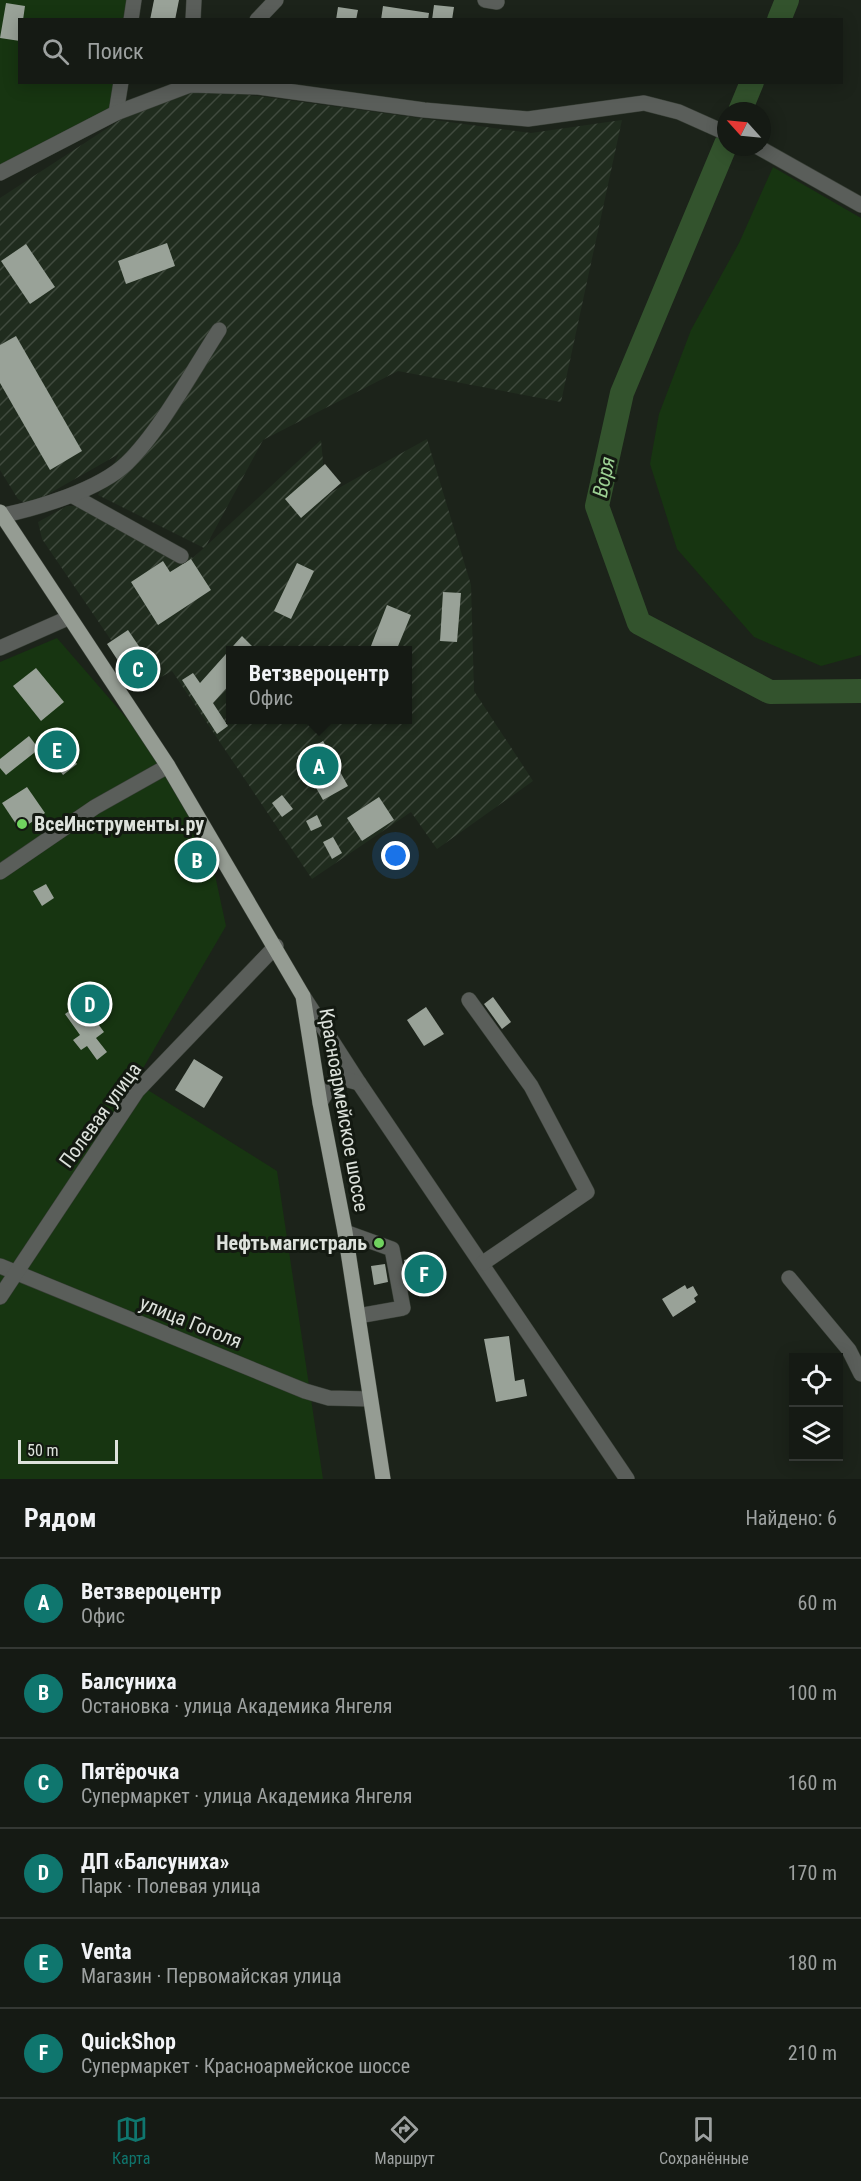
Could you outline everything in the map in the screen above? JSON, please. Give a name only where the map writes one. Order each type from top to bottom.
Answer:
[{"type":"main road","name":"Красноармейское шоссе","points":[[1,514],[168,766],[276,946],[303,996],[320,1103],[345,1232],[383,1479]]},
{"type":"street","points":[[131,18],[134,0]]},
{"type":"street","points":[[193,18],[194,0]]},
{"type":"street","points":[[259,18],[276,0]]},
{"type":"street","points":[[116,113],[121,84]]},
{"type":"street","points":[[0,173],[116,113],[188,84]]},
{"type":"street","points":[[208,84],[258,87],[424,110],[528,119],[644,104],[679,112],[717,129]]},
{"type":"street","points":[[771,154],[861,206]]},
{"type":"street","points":[[1,514],[73,496],[125,465],[144,444],[219,330]]},
{"type":"street","points":[[73,496],[181,556]]},
{"type":"street","points":[[0,648],[68,618]]},
{"type":"street","points":[[0,872],[94,807],[168,766]]},
{"type":"street","name":"Полевая улица","points":[[0,1297],[138,1091],[276,946]]},
{"type":"street","points":[[303,996],[359,1083],[483,1263],[627,1479]]},
{"type":"street","points":[[470,1000],[531,1086],[587,1192],[483,1263]]},
{"type":"street","points":[[320,1103],[332,1083],[341,1078],[359,1083]]},
{"type":"street","points":[[345,1232],[392,1250],[403,1308],[358,1316]]},
{"type":"street","name":"улица Гоголя","points":[[0,1266],[305,1391],[329,1398],[370,1399]]},
{"type":"street","points":[[789,1278],[849,1350],[861,1374]]},
{"type":"shaded area","points":[[205,89],[531,133],[622,120],[561,402],[398,371],[263,440],[206,546],[321,440],[326,495],[427,439],[471,585],[474,691],[533,781],[437,849],[411,812],[312,879],[172,671],[143,687],[42,539],[38,522],[67,506],[87,506],[193,558],[204,548],[98,495],[119,454],[29,505],[18,499],[0,470],[0,198],[143,105]]},
{"type":"green space","points":[[0,0],[134,0],[131,18],[18,18],[18,84],[121,84],[116,113],[0,173]]},
{"type":"green space","points":[[773,167],[861,218],[861,655],[821,666],[754,637],[677,549],[650,464],[659,414],[691,330],[739,243]]},
{"type":"green space","points":[[57,638],[168,766],[205,829],[226,926],[135,1082],[277,1171],[323,1479],[0,1479],[0,662]]},
{"type":"building","points":[[154,0],[179,0],[175,18],[150,18]]},
{"type":"building","points":[[6,3],[25,6],[23,18],[18,18],[18,41],[0,38]]},
{"type":"building","points":[[434,5],[454,7],[452,18],[432,18]]},
{"type":"building","points":[[383,6],[429,13],[428,18],[381,18]]},
{"type":"building","points":[[338,7],[358,10],[356,18],[336,18]]},
{"type":"building","points":[[167,243],[175,266],[126,284],[118,261]]},
{"type":"building","points":[[26,244],[55,287],[30,304],[1,261]]},
{"type":"building","points":[[16,336],[82,451],[50,470],[0,383],[0,345]]},
{"type":"building","points":[[325,464],[341,483],[301,518],[285,499]]},
{"type":"building","points":[[191,559],[211,590],[158,625],[131,582],[163,561],[170,572]]},
{"type":"building","points":[[297,563],[314,571],[291,619],[274,611]]},
{"type":"building","points":[[443,592],[461,593],[457,642],[440,641]]},
{"type":"building","points":[[387,605],[411,615],[398,646],[371,646]]},
{"type":"building","points":[[128,630],[153,667],[132,682],[107,644]]},
{"type":"building","points":[[242,636],[252,646],[233,646]]},
{"type":"building","points":[[226,654],[226,689],[213,703],[228,726],[217,734],[182,680],[193,673],[200,683]]},
{"type":"building","points":[[36,668],[64,702],[41,721],[13,686]]},
{"type":"building","points":[[29,736],[39,749],[6,775],[0,768],[0,759]]},
{"type":"building","points":[[57,739],[62,746],[68,742],[78,756],[73,759],[77,764],[63,775],[44,748]]},
{"type":"building","points":[[323,741],[348,786],[323,800],[298,756]]},
{"type":"building","points":[[27,787],[45,813],[20,830],[2,803]]},
{"type":"building","points":[[282,795],[293,809],[282,817],[272,803]]},
{"type":"building","points":[[379,797],[394,820],[362,841],[347,818]]},
{"type":"building","points":[[317,815],[322,826],[311,831],[306,821]]},
{"type":"building","points":[[333,837],[342,853],[332,859],[323,842]]},
{"type":"building","points":[[46,884],[54,898],[42,906],[33,891]]},
{"type":"building","points":[[493,997],[511,1022],[502,1029],[484,1004]]},
{"type":"building","points":[[82,1002],[104,1032],[96,1038],[107,1052],[97,1060],[87,1046],[81,1050],[73,1040],[80,1035],[65,1014]]},
{"type":"building","points":[[426,1007],[444,1034],[424,1046],[407,1020]]},
{"type":"building","points":[[194,1059],[223,1077],[204,1108],[175,1090]]},
{"type":"building","points":[[426,1254],[430,1278],[408,1279],[404,1260]]},
{"type":"building","points":[[385,1264],[388,1282],[374,1285],[371,1266]]},
{"type":"building","points":[[685,1285],[687,1289],[693,1286],[698,1295],[694,1298],[696,1302],[673,1317],[662,1299]]},
{"type":"building","points":[[509,1336],[515,1381],[524,1379],[527,1396],[496,1402],[484,1339]]},
{"type":"waterway","name":"Воря","points":[[780,18],[787,0]]},
{"type":"waterway","name":"Воря","points":[[744,102],[751,84]]},
{"type":"waterway","name":"Воря","points":[[721,156],[622,393],[597,506],[639,623],[770,692],[861,691]]},
{"type":"place","name":"Пятёрочка","points":[[138,669]]},
{"type":"place","name":"Venta","points":[[57,750]]},
{"type":"place","name":"Ветзвероцентр","points":[[319,766]]},
{"type":"place","name":"ВсеИнструменты.ру","points":[[22,824]]},
{"type":"place","name":"Балсуниха","points":[[197,860]]},
{"type":"place","name":"ДП «Балсуниха»","points":[[90,1004]]},
{"type":"place","name":"Нефтьмагистраль","points":[[379,1243]]},
{"type":"place","name":"QuickShop","points":[[424,1274]]}]
